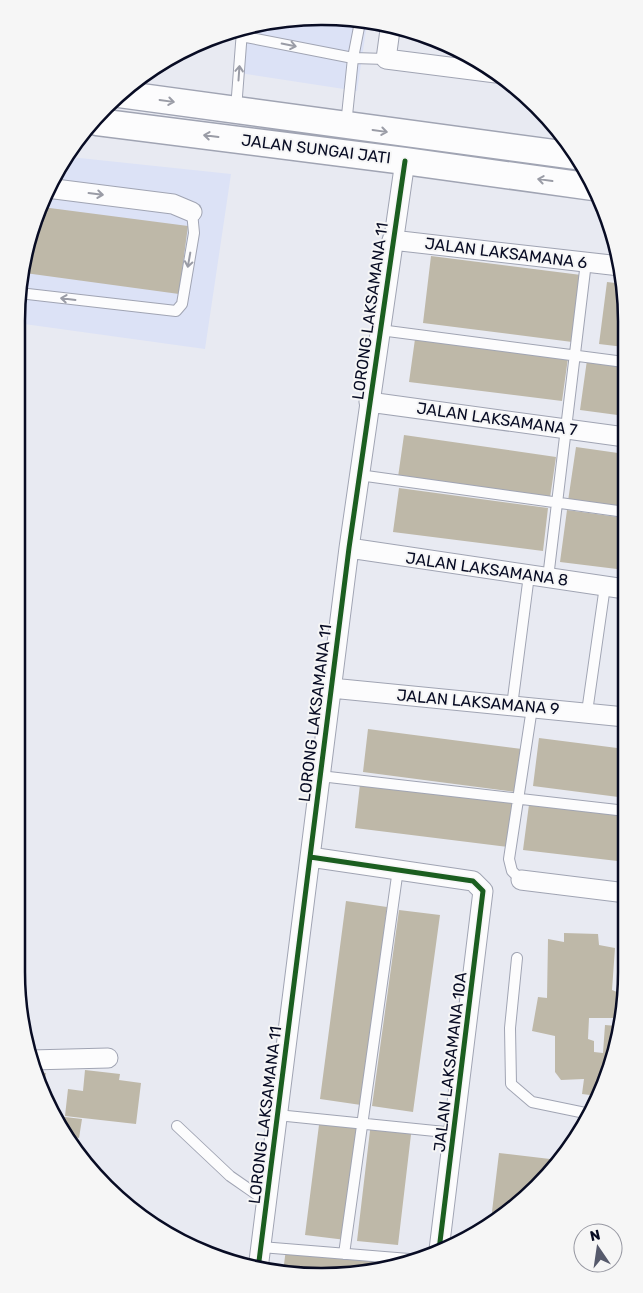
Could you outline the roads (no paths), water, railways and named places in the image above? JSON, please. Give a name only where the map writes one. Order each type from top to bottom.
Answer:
[{"type":"main road","name":"JALAN SUNGAI JATI","points":[[130,96],[566,155]]},
{"type":"main road","name":"JALAN SUNGAI JATI","points":[[102,123],[585,186]]},
{"type":"street","points":[[390,33],[386,59],[479,71]]},
{"type":"street","name":"LORONG LAKSAMANA 11","points":[[259,1261],[349,548],[392,240],[405,161]]},
{"type":"street","points":[[56,189],[173,204],[192,212]]},
{"type":"street","name":"JALAN LAKSAMANA 6","points":[[392,240],[612,265]]},
{"type":"street","name":"JALAN LAKSAMANA 7","points":[[369,402],[618,436]]},
{"type":"street","name":"JALAN LAKSAMANA 8","points":[[349,548],[618,588]]},
{"type":"street","name":"JALAN LAKSAMANA 9","points":[[331,688],[618,716]]},
{"type":"street","points":[[310,857],[398,870]]},
{"type":"street","name":"JALAN LAKSAMANA 10A","points":[[398,870],[473,882],[483,891],[441,1242]]},
{"type":"street","points":[[521,880],[618,892]]},
{"type":"street","points":[[39,1060],[108,1058]]},
{"type":"lane","points":[[346,126],[359,28]]},
{"type":"lane","points":[[248,34],[354,58],[386,59]]},
{"type":"lane","points":[[236,110],[242,36]]},
{"type":"lane","points":[[27,294],[176,312],[182,304],[194,234],[192,212]]},
{"type":"lane","points":[[548,578],[586,262]]},
{"type":"lane","points":[[380,330],[618,361]]},
{"type":"lane","points":[[359,475],[618,511]]},
{"type":"lane","points":[[512,706],[529,575]]},
{"type":"lane","points":[[587,712],[604,586]]},
{"type":"lane","points":[[521,880],[512,871],[510,859],[532,708]]},
{"type":"lane","points":[[320,776],[618,810]]},
{"type":"lane","points":[[344,1254],[398,870]]},
{"type":"lane","points":[[517,958],[510,1028],[511,1084],[532,1102],[582,1112]]},
{"type":"lane","points":[[277,1115],[363,1122],[455,1133]]},
{"type":"lane","points":[[177,1126],[230,1176],[266,1201]]},
{"type":"lane","points":[[261,1247],[395,1259]]}]
